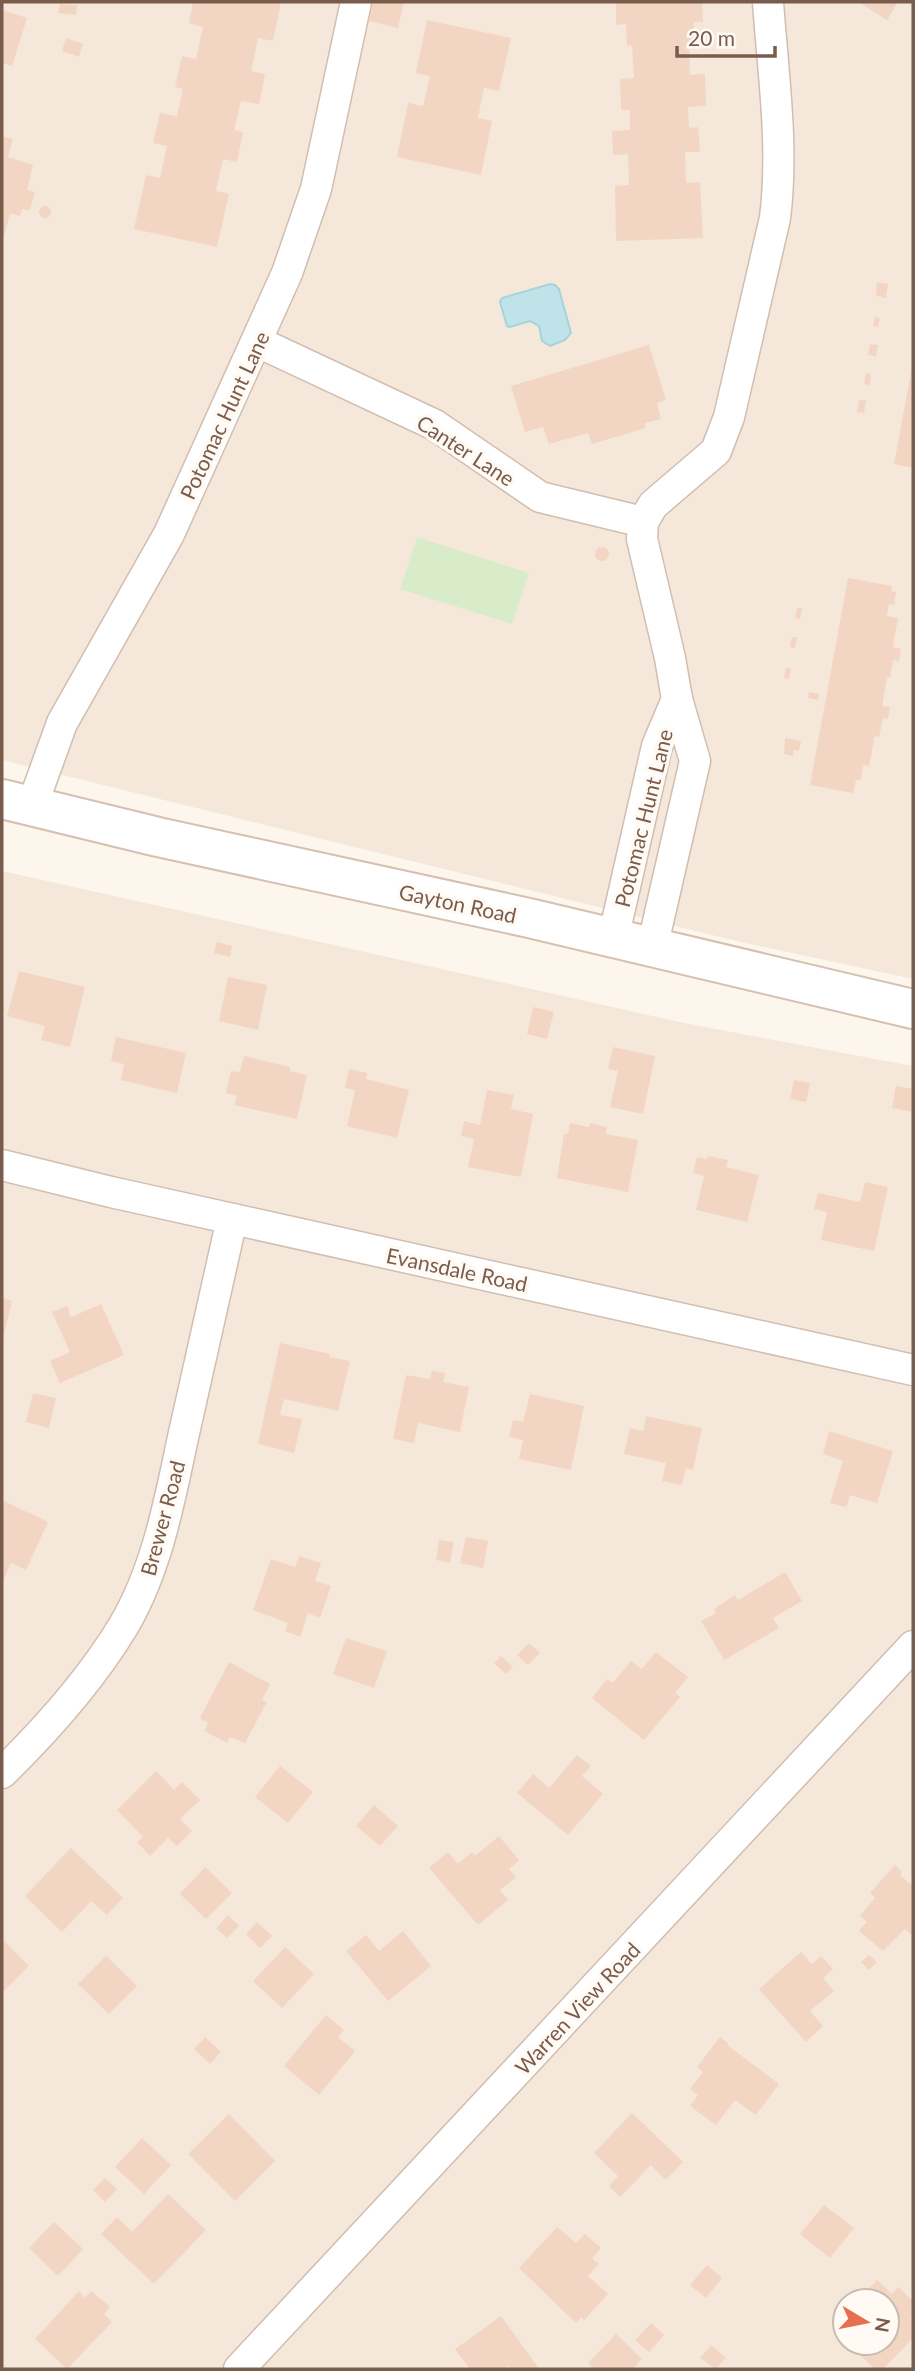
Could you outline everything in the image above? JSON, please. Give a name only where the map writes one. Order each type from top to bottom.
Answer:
[{"type":"street","name":"Potomac Hunt Lane","points":[[17,803],[169,534],[258,342],[287,273],[316,189],[356,2]]},
{"type":"street","points":[[643,522],[653,505],[716,452],[729,418],[775,218],[778,194],[779,157],[768,2]]},
{"type":"street","name":"Canter Lane","points":[[258,342],[435,425],[540,496],[643,522]]},
{"type":"street","name":"Potomac Hunt Lane","points":[[643,522],[642,539],[677,699],[695,761],[652,948]]},
{"type":"street","name":"Potomac Hunt Lane","points":[[613,939],[657,746],[677,699]]},
{"type":"street","name":"Gayton Road","points":[[17,803],[913,1009]]},
{"type":"street","name":"Evansdale Road","points":[[2,1164],[111,1192],[913,1370]]},
{"type":"street","name":"Brewer Road","points":[[2,1773],[69,1701],[94,1669],[124,1625],[143,1586],[164,1526],[232,1219]]},
{"type":"street","name":"Warren View Road","points":[[239,2369],[913,1646]]},
{"type":"shaded area","points":[[2,2],[913,2],[913,979],[732,940],[2,760]]},
{"type":"shaded area","points":[[2,871],[684,1023],[913,1066],[913,2369],[2,2369]]},
{"type":"green space","points":[[417,537],[529,573],[512,624],[400,589]]},
{"type":"water","points":[[550,284],[559,289],[571,333],[565,340],[550,346],[542,341],[539,326],[530,321],[507,326],[500,302],[502,298]]},
{"type":"building","points":[[193,2],[281,2],[273,41],[258,38],[251,71],[265,74],[259,104],[241,101],[234,130],[243,132],[237,162],[223,159],[216,191],[229,194],[217,247],[134,229],[146,175],[160,178],[167,146],[153,143],[160,113],[177,116],[183,89],[175,87],[182,56],[196,59],[203,27],[189,23]]},
{"type":"building","points":[[373,2],[404,2],[398,28],[369,21]]},
{"type":"building","points":[[616,2],[702,2],[703,22],[694,22],[694,43],[689,43],[690,75],[705,74],[706,106],[688,107],[689,128],[698,127],[700,152],[685,152],[686,183],[700,182],[703,238],[616,241],[615,186],[629,185],[628,154],[613,155],[612,131],[630,130],[630,110],[621,110],[620,79],[634,78],[632,45],[627,46],[626,24],[616,25]]},
{"type":"building","points":[[858,2],[898,2],[887,20]]},
{"type":"building","points":[[60,4],[77,5],[76,15],[58,13]]},
{"type":"building","points":[[2,10],[27,18],[12,66],[2,63]]},
{"type":"building","points":[[427,20],[511,38],[499,91],[484,88],[478,118],[492,121],[481,175],[397,157],[408,103],[423,106],[430,76],[416,73]]},
{"type":"building","points":[[66,38],[83,44],[79,57],[62,51]]},
{"type":"building","points":[[2,136],[13,139],[8,157],[33,165],[27,190],[35,192],[30,210],[22,209],[20,216],[10,213],[4,236],[2,236]]},
{"type":"building","points":[[45,206],[51,212],[45,218],[39,212]]},
{"type":"building","points":[[877,282],[888,284],[886,298],[876,296]]},
{"type":"building","points":[[875,317],[880,318],[878,327],[873,326]]},
{"type":"building","points":[[870,344],[878,345],[876,356],[868,355]]},
{"type":"building","points":[[649,345],[666,400],[657,403],[661,419],[645,423],[646,428],[592,444],[588,433],[549,444],[543,427],[525,432],[511,386]]},
{"type":"building","points":[[913,367],[913,468],[894,464]]},
{"type":"building","points":[[866,373],[871,374],[870,385],[864,384]]},
{"type":"building","points":[[859,400],[866,400],[864,413],[857,412]]},
{"type":"building","points":[[599,547],[605,547],[609,554],[605,561],[599,561],[595,557],[595,551]]},
{"type":"building","points":[[848,578],[892,586],[891,591],[896,592],[894,605],[889,604],[887,616],[898,618],[893,647],[901,649],[899,661],[893,660],[890,678],[887,677],[882,706],[890,707],[888,719],[883,718],[879,737],[875,736],[869,766],[863,765],[861,780],[856,780],[853,793],[810,785]]},
{"type":"building","points":[[797,608],[802,608],[800,619],[795,618]]},
{"type":"building","points":[[792,637],[797,637],[795,648],[790,647]]},
{"type":"building","points":[[786,668],[791,668],[789,679],[784,678]]},
{"type":"building","points":[[809,692],[819,694],[818,700],[808,698]]},
{"type":"building","points":[[785,738],[801,741],[799,751],[794,750],[793,756],[784,754]]},
{"type":"building","points":[[217,942],[232,946],[230,957],[214,953]]},
{"type":"building","points":[[19,971],[85,987],[70,1047],[41,1040],[45,1026],[7,1016]]},
{"type":"building","points":[[228,977],[267,985],[258,1030],[219,1021]]},
{"type":"building","points":[[533,1007],[554,1012],[547,1039],[527,1034]]},
{"type":"building","points":[[116,1037],[186,1053],[177,1093],[121,1080],[124,1064],[111,1061]]},
{"type":"building","points":[[613,1047],[655,1056],[643,1114],[610,1107],[618,1071],[608,1069]]},
{"type":"building","points":[[244,1056],[290,1067],[290,1071],[307,1075],[297,1119],[234,1105],[237,1096],[226,1093],[231,1071],[240,1072]]},
{"type":"building","points":[[349,1069],[367,1073],[366,1079],[409,1090],[397,1138],[347,1126],[355,1090],[345,1088]]},
{"type":"building","points":[[794,1080],[810,1083],[806,1102],[790,1099]]},
{"type":"building","points":[[896,1086],[913,1089],[913,1112],[892,1108]]},
{"type":"building","points":[[487,1090],[514,1095],[511,1109],[533,1114],[521,1177],[468,1167],[474,1139],[461,1136],[464,1121],[480,1125]]},
{"type":"building","points":[[570,1123],[589,1127],[590,1123],[607,1127],[606,1134],[638,1140],[628,1192],[557,1178],[564,1134],[568,1134]]},
{"type":"building","points":[[708,1156],[728,1160],[726,1167],[759,1175],[747,1222],[696,1210],[704,1176],[693,1173],[697,1157],[707,1159]]},
{"type":"building","points":[[865,1182],[888,1187],[874,1251],[821,1240],[827,1212],[814,1209],[818,1193],[860,1202]]},
{"type":"building","points":[[2,1298],[12,1301],[3,1339],[2,1339]]},
{"type":"building","points":[[101,1304],[124,1355],[60,1383],[50,1361],[70,1352],[52,1312],[67,1306],[71,1317]]},
{"type":"building","points":[[280,1343],[350,1361],[338,1411],[284,1399],[280,1415],[302,1419],[294,1453],[258,1444]]},
{"type":"building","points":[[432,1371],[445,1373],[443,1382],[469,1387],[460,1432],[418,1423],[414,1443],[393,1439],[406,1375],[430,1379]]},
{"type":"building","points":[[33,1393],[56,1398],[49,1428],[26,1422]]},
{"type":"building","points":[[530,1394],[584,1406],[571,1470],[519,1459],[523,1440],[509,1437],[513,1420],[523,1422]]},
{"type":"building","points":[[646,1416],[702,1428],[693,1470],[686,1468],[682,1485],[662,1481],[666,1463],[624,1454],[630,1428],[643,1431]]},
{"type":"building","points":[[829,1431],[893,1451],[877,1503],[850,1495],[846,1507],[830,1503],[843,1461],[823,1454]]},
{"type":"building","points":[[2,1500],[48,1522],[26,1570],[11,1563],[2,1584]]},
{"type":"building","points":[[466,1537],[488,1541],[483,1568],[460,1563]]},
{"type":"building","points":[[439,1540],[454,1542],[450,1563],[436,1560]]},
{"type":"building","points":[[299,1556],[321,1563],[315,1581],[331,1586],[320,1618],[308,1613],[300,1637],[285,1631],[288,1623],[253,1610],[271,1559],[295,1567]]},
{"type":"building","points":[[785,1572],[802,1601],[773,1618],[779,1628],[724,1660],[701,1621],[716,1613],[714,1609],[735,1595],[738,1600]]},
{"type":"building","points":[[346,1638],[387,1651],[374,1688],[333,1674]]},
{"type":"building","points":[[529,1643],[540,1653],[528,1665],[517,1655]]},
{"type":"building","points":[[656,1652],[688,1677],[675,1693],[680,1697],[644,1740],[592,1698],[607,1679],[613,1683],[631,1661],[642,1669]]},
{"type":"building","points":[[501,1656],[513,1667],[506,1674],[494,1663]]},
{"type":"building","points":[[229,1662],[270,1684],[262,1700],[267,1702],[245,1743],[230,1737],[227,1743],[204,1731],[208,1723],[200,1718]]},
{"type":"building","points":[[577,1755],[591,1766],[582,1776],[603,1794],[568,1835],[517,1793],[533,1774],[549,1788]]},
{"type":"building","points":[[280,1766],[313,1792],[288,1823],[255,1797]]},
{"type":"building","points":[[156,1771],[174,1790],[182,1782],[200,1800],[180,1819],[192,1831],[177,1846],[168,1838],[150,1856],[137,1842],[143,1837],[117,1810]]},
{"type":"building","points":[[374,1805],[398,1826],[380,1846],[356,1826]]},
{"type":"building","points":[[499,1836],[519,1860],[509,1869],[516,1877],[500,1890],[508,1900],[478,1925],[429,1868],[448,1852],[458,1864],[472,1852],[475,1856]]},
{"type":"building","points":[[71,1848],[123,1898],[107,1915],[91,1901],[62,1932],[25,1896]]},
{"type":"building","points":[[895,1865],[902,1872],[900,1875],[913,1886],[913,1936],[905,1929],[883,1951],[859,1931],[867,1922],[860,1916],[875,1898],[870,1893]]},
{"type":"building","points":[[205,1867],[232,1893],[206,1919],[180,1894]]},
{"type":"building","points":[[228,1915],[239,1926],[227,1938],[216,1928]]},
{"type":"building","points":[[257,1922],[272,1936],[260,1948],[246,1934]]},
{"type":"building","points":[[403,1931],[431,1966],[388,2001],[346,1951],[366,1935],[379,1951]]},
{"type":"building","points":[[2,1939],[29,1966],[2,1993]]},
{"type":"building","points":[[285,1947],[314,1974],[282,2008],[253,1981]]},
{"type":"building","points":[[801,1952],[812,1964],[821,1956],[833,1969],[823,1978],[834,1991],[810,2011],[823,2026],[806,2042],[759,1989]]},
{"type":"building","points":[[869,1955],[877,1962],[869,1970],[861,1962]]},
{"type":"building","points":[[106,1956],[137,1986],[109,2014],[78,1984]]},
{"type":"building","points":[[326,2015],[344,2030],[338,2037],[355,2051],[319,2095],[284,2066]]},
{"type":"building","points":[[205,2037],[221,2052],[210,2064],[194,2049]]},
{"type":"building","points":[[720,2037],[779,2084],[756,2115],[735,2100],[716,2125],[690,2106],[698,2095],[690,2089],[703,2072],[697,2067]]},
{"type":"building","points":[[632,2113],[683,2162],[666,2180],[651,2165],[620,2197],[609,2186],[618,2176],[594,2153]]},
{"type":"building","points":[[229,2114],[275,2161],[235,2201],[188,2154]]},
{"type":"building","points":[[142,2138],[171,2165],[144,2194],[115,2167]]},
{"type":"building","points":[[105,2178],[117,2189],[105,2202],[93,2190]]},
{"type":"building","points":[[168,2194],[206,2230],[154,2284],[101,2234],[117,2217],[132,2232]]},
{"type":"building","points":[[824,2205],[854,2228],[830,2258],[800,2234]]},
{"type":"building","points":[[54,2222],[83,2249],[58,2276],[29,2248]]},
{"type":"building","points":[[557,2227],[576,2243],[585,2234],[601,2248],[592,2259],[599,2264],[588,2276],[608,2294],[584,2320],[581,2317],[576,2323],[519,2268]]},
{"type":"building","points":[[707,2265],[722,2278],[706,2298],[690,2285]]},
{"type":"building","points":[[877,2280],[884,2287],[870,2287]]},
{"type":"building","points":[[901,2290],[913,2301],[913,2315],[910,2318],[913,2321],[913,2338],[901,2350]]},
{"type":"building","points":[[79,2291],[85,2298],[91,2291],[110,2307],[104,2314],[112,2322],[67,2369],[35,2339]]},
{"type":"building","points":[[501,2316],[538,2367],[536,2369],[510,2369],[508,2366],[504,2369],[470,2369],[455,2349]]},
{"type":"building","points":[[651,2323],[664,2335],[649,2352],[635,2340]]},
{"type":"building","points":[[616,2334],[642,2359],[633,2369],[594,2369],[588,2363]]},
{"type":"building","points":[[711,2345],[726,2358],[716,2369],[700,2358]]},
{"type":"building","points":[[862,2357],[895,2357],[883,2369],[875,2369]]}]
